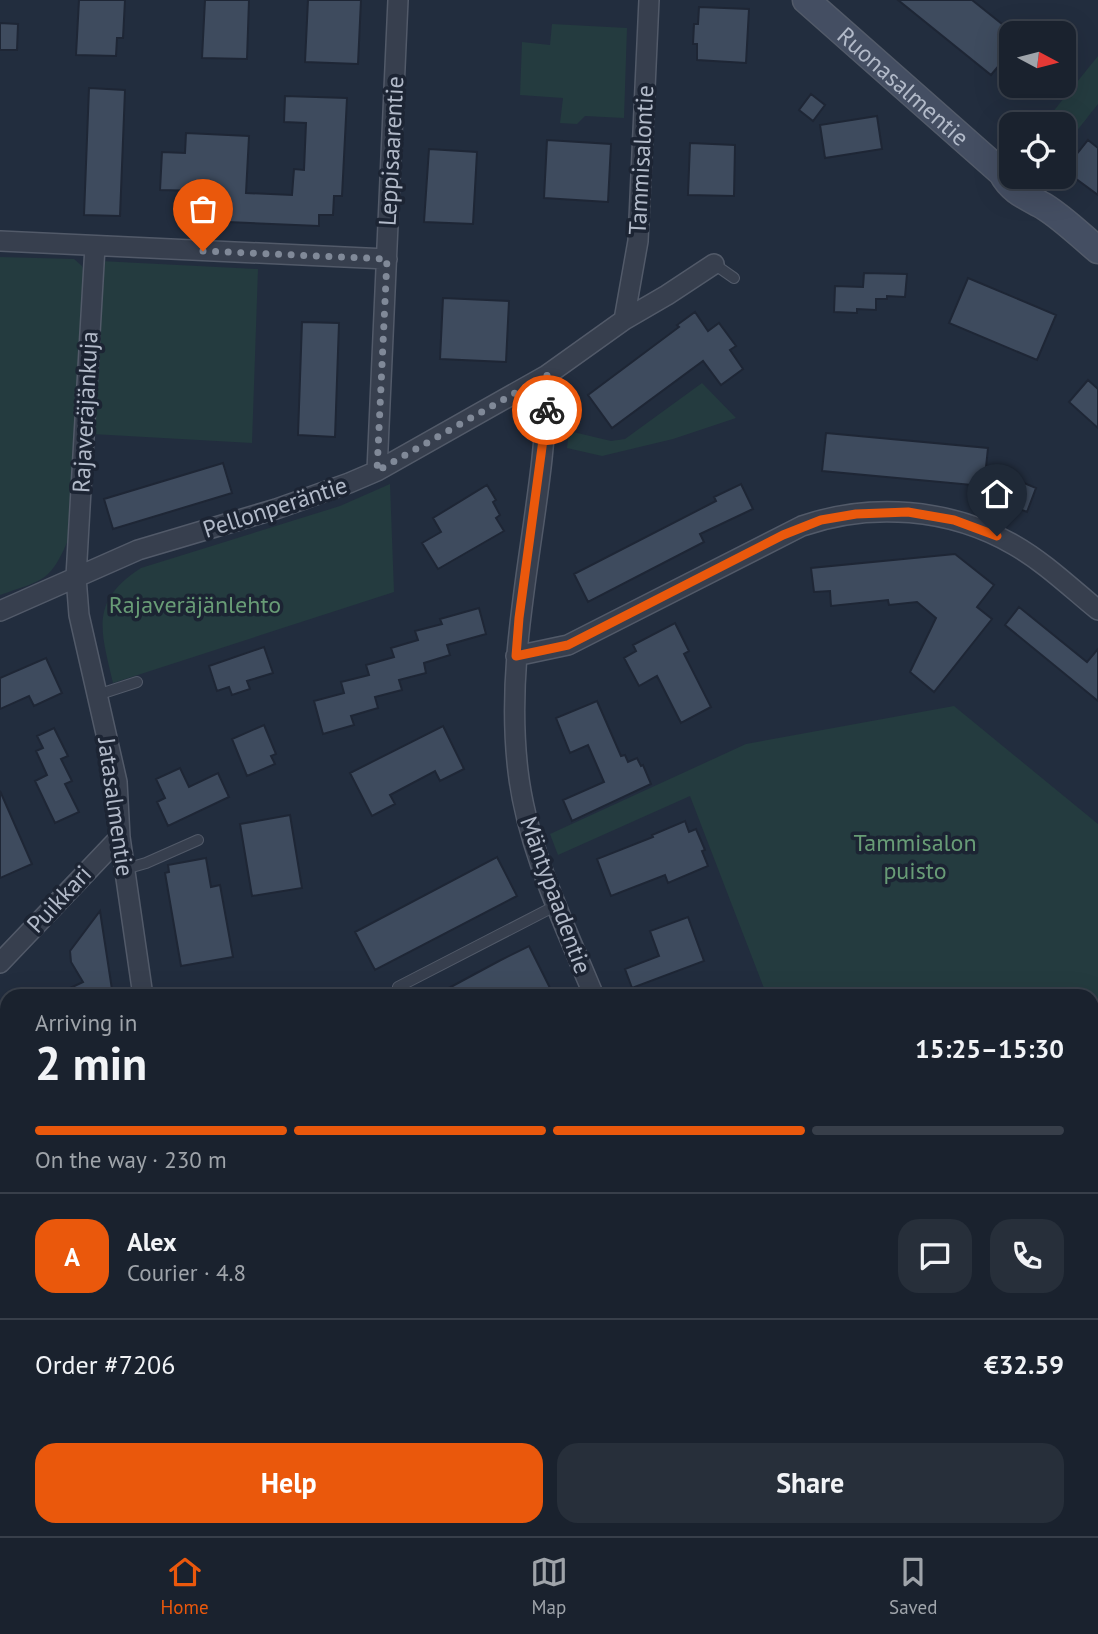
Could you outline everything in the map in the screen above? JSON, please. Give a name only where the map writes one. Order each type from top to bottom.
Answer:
[{"type":"street","name":"Leppisaarentie","points":[[377,471],[398,0]]},
{"type":"street","name":"Tammisalontie","points":[[624,320],[638,241],[649,0]]},
{"type":"street","name":"Ruonasalmentie","points":[[806,0],[1002,173],[1008,185],[1027,199],[1046,208],[1098,250]]},
{"type":"street","points":[[0,241],[387,259]]},
{"type":"street","name":"Rajaveräjänkuja","points":[[76,577],[95,246]]},
{"type":"street","name":"Pellonperäntie","points":[[0,611],[138,550],[276,509],[349,484],[377,471],[547,375],[624,320],[714,264]]},
{"type":"street","name":"Mäntypaadentie","points":[[547,375],[547,418],[516,656],[514,701],[518,773],[535,850],[591,989]]},
{"type":"street","points":[[516,656],[568,645],[802,526],[856,514],[908,512],[954,520],[980,529],[1016,546],[1098,610]]},
{"type":"street","name":"Jatasalmentie","points":[[76,577],[79,615],[117,782],[120,837],[143,989]]},
{"type":"street","name":"Puikkari","points":[[0,963],[120,837]]},
{"type":"lane","points":[[714,264],[734,278]]},
{"type":"lane","points":[[97,695],[137,682]]},
{"type":"lane","points":[[125,869],[146,863],[198,840]]},
{"type":"lane","points":[[398,987],[557,905]]},
{"type":"green space","points":[[552,24],[627,28],[624,118],[585,116],[577,124],[560,123],[563,98],[520,95],[522,42],[550,45]]},
{"type":"green space","points":[[1098,56],[1098,104],[1076,132],[1076,112],[1053,112],[1064,98],[1076,98],[1076,83]]},
{"type":"green space","name":"Rajaveräjänlehto","points":[[0,257],[74,259],[82,266],[86,281],[68,540],[56,565],[43,578],[0,595]]},
{"type":"green space","points":[[100,261],[258,269],[252,443],[92,434]]},
{"type":"green space","points":[[702,383],[736,418],[673,439],[602,456],[567,448],[569,431],[611,441],[625,439]]},
{"type":"green space","name":"Rajaveräjänlehto","points":[[390,484],[394,592],[113,683],[105,648],[103,618],[106,605],[124,580],[141,568],[340,506]]},
{"type":"green space","name":"Tammisalon puisto","points":[[954,706],[1098,824],[1098,989],[764,989],[690,796],[558,855],[550,834],[746,744]]},
{"type":"building","points":[[79,0],[125,0],[123,38],[117,38],[116,56],[76,55]]},
{"type":"building","points":[[205,0],[249,0],[247,59],[202,58]]},
{"type":"building","points":[[308,0],[361,0],[358,64],[305,62]]},
{"type":"building","points":[[898,0],[972,0],[999,22],[999,65],[991,75]]},
{"type":"building","points":[[699,7],[749,9],[746,63],[697,60],[697,44],[693,44],[694,24],[698,24]]},
{"type":"building","points":[[0,23],[18,24],[17,50],[0,50]]},
{"type":"building","points":[[89,88],[125,90],[120,216],[84,215]]},
{"type":"building","points":[[811,94],[825,105],[813,121],[799,110]]},
{"type":"building","points":[[285,96],[347,98],[342,196],[334,196],[333,215],[319,215],[319,226],[204,221],[205,197],[199,197],[200,191],[160,190],[162,152],[185,153],[186,133],[249,136],[246,193],[292,195],[294,169],[304,170],[306,123],[284,122]]},
{"type":"building","points":[[877,116],[882,149],[825,158],[820,125]]},
{"type":"building","points":[[547,140],[611,144],[608,202],[544,198]]},
{"type":"building","points":[[1088,140],[1098,148],[1098,195],[1076,179],[1076,155]]},
{"type":"building","points":[[690,143],[735,145],[734,196],[688,195]]},
{"type":"building","points":[[429,149],[477,152],[473,224],[424,222]]},
{"type":"building","points":[[864,273],[907,274],[905,297],[887,296],[887,299],[876,299],[876,310],[834,312],[835,286],[863,287]]},
{"type":"building","points":[[968,278],[1056,315],[1037,360],[949,323]]},
{"type":"building","points":[[443,298],[509,301],[506,362],[440,359]]},
{"type":"building","points":[[695,312],[708,331],[719,323],[736,346],[730,350],[743,369],[721,385],[703,361],[612,428],[588,395]]},
{"type":"building","points":[[302,322],[339,323],[335,437],[298,435]]},
{"type":"building","points":[[1088,380],[1098,389],[1098,428],[1069,402]]},
{"type":"building","points":[[826,433],[988,448],[986,467],[1036,488],[1027,512],[990,497],[995,487],[822,471]]},
{"type":"building","points":[[223,463],[232,493],[113,529],[104,499]]},
{"type":"building","points":[[741,484],[753,509],[700,534],[704,542],[588,602],[574,574],[716,501],[714,497]]},
{"type":"building","points":[[487,485],[496,500],[493,502],[500,515],[496,518],[504,531],[438,569],[422,543],[441,532],[433,518]]},
{"type":"building","points":[[955,554],[994,585],[977,607],[992,619],[934,692],[910,672],[936,618],[917,602],[889,605],[888,600],[831,606],[830,591],[814,592],[811,568]]},
{"type":"building","points":[[1019,607],[1087,662],[1098,649],[1098,701],[1005,625]]},
{"type":"building","points":[[479,608],[486,634],[447,645],[450,655],[424,663],[426,673],[399,680],[402,690],[375,697],[378,708],[351,716],[354,725],[323,734],[314,701],[344,693],[341,682],[369,675],[366,665],[394,657],[391,648],[418,640],[415,631],[442,624],[440,619]]},
{"type":"building","points":[[675,623],[689,651],[684,654],[711,707],[681,723],[657,676],[639,686],[624,658],[636,651],[633,645]]},
{"type":"building","points":[[264,647],[273,673],[247,681],[250,689],[232,695],[229,687],[217,691],[209,666]]},
{"type":"building","points":[[46,658],[62,693],[34,706],[29,696],[0,709],[0,678]]},
{"type":"building","points":[[597,701],[621,756],[625,755],[628,762],[637,758],[651,784],[572,821],[563,800],[604,782],[588,745],[570,753],[556,718]]},
{"type":"building","points":[[264,725],[276,754],[271,756],[275,764],[247,776],[232,739]]},
{"type":"building","points":[[443,726],[464,769],[440,781],[435,771],[390,795],[395,804],[372,816],[350,773]]},
{"type":"building","points":[[54,728],[68,756],[61,759],[72,781],[65,784],[79,812],[55,823],[35,781],[47,775],[36,751],[43,748],[37,736]]},
{"type":"building","points":[[180,768],[189,787],[218,773],[229,797],[168,826],[157,802],[165,798],[156,779]]},
{"type":"building","points":[[0,791],[32,864],[0,878]]},
{"type":"building","points":[[290,815],[302,888],[252,896],[240,824]]},
{"type":"building","points":[[685,821],[689,832],[696,829],[708,866],[668,883],[665,875],[611,896],[597,859]]},
{"type":"building","points":[[497,857],[517,896],[375,970],[355,932]]},
{"type":"building","points":[[206,858],[211,887],[220,885],[233,957],[181,966],[165,873],[169,872],[168,865]]},
{"type":"building","points":[[100,911],[112,989],[68,989],[83,982],[71,962],[70,951]]},
{"type":"building","points":[[688,917],[704,961],[632,988],[625,969],[659,956],[650,931]]},
{"type":"building","points":[[529,946],[550,989],[447,989]]},
{"type":"way so far","points":[[203,251],[387,259],[377,471],[547,375],[547,410]]},
{"type":"route","points":[[547,410],[516,656],[568,645],[783,535],[821,520],[856,514],[908,512],[954,520],[997,536]]}]
